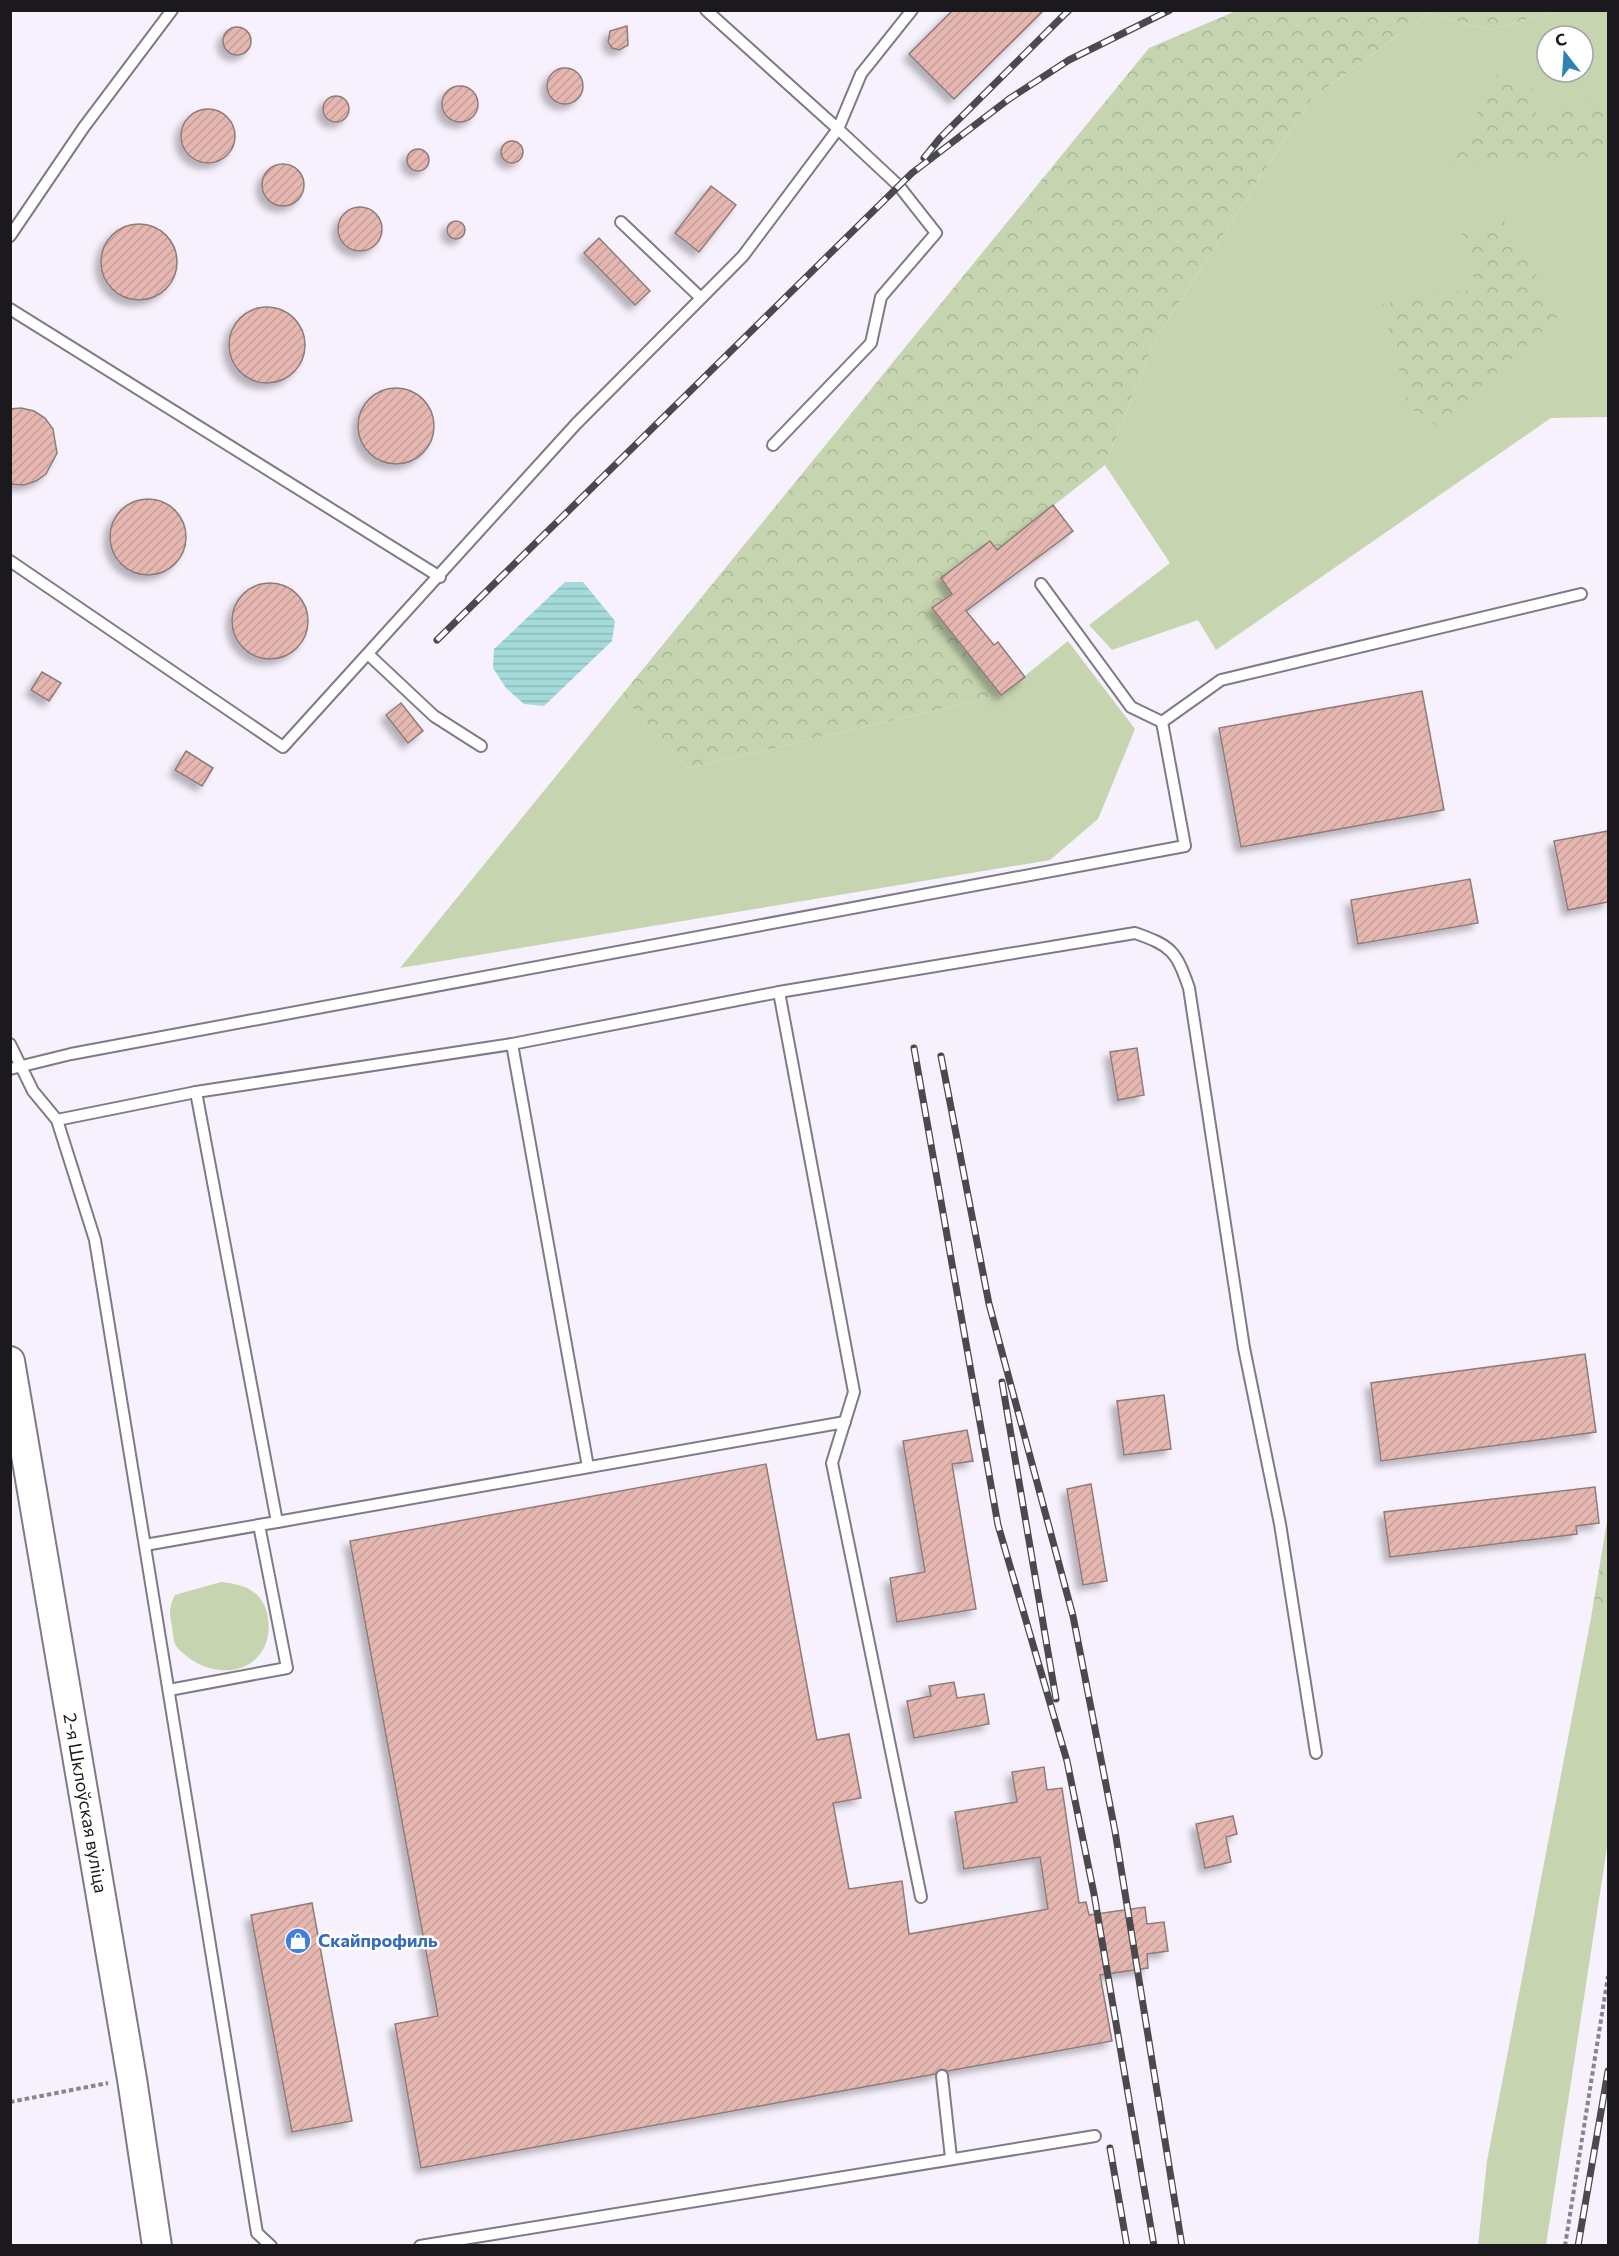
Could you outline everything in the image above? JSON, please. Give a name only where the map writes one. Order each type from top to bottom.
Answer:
[{"type":"street","name":"2-я Шклоўская вуліца","points":[[10,1361],[132,2079],[157,2246]]},
{"type":"lane","points":[[10,236],[84,127],[172,10]]},
{"type":"lane","points":[[706,10],[899,186],[936,233],[881,297],[872,343],[773,445]]},
{"type":"lane","points":[[10,561],[283,747],[440,577],[576,424],[743,256],[838,129],[861,74],[912,10]]},
{"type":"lane","points":[[621,222],[701,298]]},
{"type":"lane","points":[[10,309],[440,577]]},
{"type":"lane","points":[[1041,584],[1131,707],[1162,722]]},
{"type":"lane","points":[[1162,722],[1221,680],[1581,594]]},
{"type":"lane","points":[[369,655],[434,716],[481,746]]},
{"type":"lane","points":[[15,1067],[83,1052],[1185,846],[1162,722]]},
{"type":"lane","points":[[57,1120],[196,1092],[512,1044],[779,992],[1135,933],[1164,944],[1180,962],[1189,988],[1244,1348],[1280,1524],[1316,1753]]},
{"type":"lane","points":[[779,992],[854,1392],[832,1463],[921,1897]]},
{"type":"lane","points":[[10,1044],[15,1067],[57,1120],[95,1240],[257,2233],[271,2246]]},
{"type":"lane","points":[[512,1044],[588,1467]]},
{"type":"lane","points":[[196,1092],[277,1522]]},
{"type":"lane","points":[[145,1545],[845,1422]]},
{"type":"lane","points":[[169,1690],[286,1668],[259,1525]]},
{"type":"lane","points":[[942,2076],[951,2158]]},
{"type":"lane","points":[[420,2246],[1095,2136]]},
{"type":"path","points":[[1565,2246],[1608,1976]]},
{"type":"path","points":[[10,2102],[132,2079]]},
{"type":"green space","points":[[1236,11],[1559,11],[1488,30],[1429,13],[1311,99],[1155,340],[1105,465],[997,550],[990,541],[941,578],[952,594],[932,608],[1001,695],[689,768],[621,696],[1149,48]]},
{"type":"green space","points":[[1559,11],[1608,11],[1608,417],[1551,418],[1216,650],[1198,620],[1112,650],[1089,625],[1170,563],[1105,465],[1155,340],[1311,99],[1429,13],[1488,30]]},
{"type":"green space","points":[[1498,73],[1533,88],[1537,125],[1602,96],[1608,96],[1608,142],[1594,161],[1449,167]]},
{"type":"green space","points":[[1503,219],[1560,315],[1438,426],[1408,407],[1383,304],[1432,293],[1477,290],[1462,233]]},
{"type":"green space","points":[[1068,641],[1135,729],[1098,819],[1050,860],[400,968],[621,696],[689,768],[1001,695]]},
{"type":"green space","points":[[1608,1515],[1608,1604],[1591,1618]]},
{"type":"green space","points":[[221,1582],[243,1586],[255,1593],[267,1613],[268,1632],[264,1647],[256,1659],[230,1670],[214,1669],[199,1664],[184,1654],[175,1644],[170,1617],[175,1595]]},
{"type":"green space","points":[[1608,1604],[1608,1841],[1546,2245],[1478,2246],[1487,2161],[1591,1618]]},
{"type":"shaded area","points":[[565,582],[583,582],[615,621],[612,641],[544,706],[524,704],[506,688],[493,668],[494,649]]},
{"type":"building","points":[[953,10],[1044,10],[954,99],[909,54]]},
{"type":"building","points":[[627,26],[628,45],[619,50],[612,48],[608,42],[610,31]]},
{"type":"building","points":[[237,27],[247,31],[251,41],[247,51],[237,55],[227,51],[223,41],[227,31]]},
{"type":"building","points":[[565,68],[578,73],[583,86],[578,99],[565,104],[552,99],[547,86],[552,73]]},
{"type":"building","points":[[460,86],[473,91],[478,104],[473,117],[460,122],[447,117],[442,104],[447,91]]},
{"type":"building","points":[[336,96],[345,100],[349,109],[345,118],[336,122],[327,118],[323,109],[327,100]]},
{"type":"building","points":[[203,109],[213,109],[223,113],[231,121],[235,136],[231,151],[223,159],[213,163],[203,163],[193,159],[185,151],[181,141],[181,131],[185,121],[193,113]]},
{"type":"building","points":[[512,141],[520,144],[523,152],[520,160],[512,163],[504,160],[501,152],[504,144]]},
{"type":"building","points":[[418,149],[426,152],[429,160],[426,168],[418,171],[410,168],[407,160],[410,152]]},
{"type":"building","points":[[283,164],[298,170],[304,185],[298,200],[283,206],[268,200],[262,185],[268,170]]},
{"type":"building","points":[[711,186],[736,205],[699,252],[675,233]]},
{"type":"building","points":[[360,207],[369,208],[376,213],[381,220],[381,238],[376,245],[369,250],[360,251],[351,250],[344,245],[339,238],[338,229],[339,220],[344,213],[351,208]]},
{"type":"building","points":[[456,221],[463,223],[465,230],[463,237],[456,239],[449,237],[447,230],[449,223]]},
{"type":"building","points":[[139,224],[154,227],[166,235],[174,247],[177,262],[174,277],[166,289],[154,297],[139,300],[124,297],[112,289],[104,277],[101,262],[104,247],[112,235],[124,227]]},
{"type":"building","points":[[599,238],[650,291],[635,305],[584,253]]},
{"type":"building","points":[[267,307],[282,310],[294,318],[302,330],[305,345],[302,360],[294,372],[282,380],[267,383],[252,380],[240,372],[232,360],[229,345],[232,330],[240,318],[252,310]]},
{"type":"building","points":[[396,388],[411,391],[423,399],[431,411],[434,426],[431,441],[423,453],[411,461],[396,464],[381,461],[369,453],[361,441],[358,426],[361,411],[369,399],[381,391]]},
{"type":"building","points":[[21,408],[34,411],[45,418],[53,429],[57,453],[46,474],[24,485],[10,484],[10,409]]},
{"type":"building","points":[[148,499],[163,502],[175,510],[183,522],[186,537],[183,552],[175,564],[163,572],[148,575],[133,572],[121,564],[113,552],[110,537],[113,522],[121,510],[133,502]]},
{"type":"building","points":[[1053,505],[1073,531],[966,611],[994,645],[998,642],[1025,677],[1001,695],[932,608],[952,594],[941,578],[990,541],[997,550]]},
{"type":"building","points":[[270,583],[285,586],[297,594],[305,606],[308,621],[305,636],[297,648],[285,656],[270,659],[255,656],[243,648],[235,636],[232,621],[235,606],[243,594],[255,586]]},
{"type":"building","points":[[42,672],[61,683],[49,701],[31,690]]},
{"type":"building","points":[[1422,691],[1444,810],[1241,847],[1219,728]]},
{"type":"building","points":[[401,703],[423,731],[408,743],[386,715]]},
{"type":"building","points":[[186,751],[213,768],[202,786],[175,770]]},
{"type":"building","points":[[1608,831],[1608,902],[1568,910],[1554,841]]},
{"type":"building","points":[[1470,879],[1478,923],[1358,944],[1351,900]]},
{"type":"building","points":[[1137,1048],[1144,1095],[1118,1100],[1110,1052]]},
{"type":"building","points":[[1585,1354],[1596,1432],[1381,1461],[1371,1383]]},
{"type":"building","points":[[1164,1395],[1171,1449],[1124,1455],[1117,1401]]},
{"type":"building","points":[[967,1430],[973,1461],[952,1464],[976,1609],[897,1622],[890,1578],[925,1572],[903,1441]]},
{"type":"building","points":[[766,1464],[817,1740],[849,1734],[861,1798],[833,1803],[849,1889],[902,1881],[909,1934],[1048,1909],[1040,1857],[964,1869],[955,1812],[1017,1802],[1012,1772],[1044,1767],[1047,1790],[1062,1788],[1079,1903],[1086,1902],[1089,1915],[1145,1907],[1147,1924],[1164,1922],[1168,1951],[1147,1954],[1148,1968],[1100,1975],[1112,2041],[948,2071],[941,2069],[935,2074],[421,2168],[395,2024],[438,2016],[350,1541]]},
{"type":"building","points":[[1091,1484],[1107,1581],[1083,1585],[1067,1489]]},
{"type":"building","points":[[1595,1487],[1599,1523],[1576,1526],[1577,1534],[1390,1557],[1384,1512]]},
{"type":"building","points":[[954,1682],[957,1698],[984,1694],[989,1724],[914,1738],[907,1701],[931,1696],[929,1686]]},
{"type":"building","points":[[1233,1816],[1237,1834],[1226,1837],[1231,1862],[1205,1868],[1196,1824]]},
{"type":"building","points":[[312,1903],[352,2121],[292,2132],[251,1915]]},
{"type":"railway","points":[[924,158],[940,138],[1069,10]]},
{"type":"railway","points":[[437,640],[912,173],[1009,99],[1069,60],[1170,10]]},
{"type":"railway","points":[[914,1048],[998,1525],[1067,1761],[1094,1894],[1154,2246]]},
{"type":"railway","points":[[941,1056],[989,1304],[1073,1616],[1115,1831],[1182,2246]]},
{"type":"railway","points":[[1002,1382],[1056,1699]]},
{"type":"railway","points":[[1578,2246],[1608,2071]]},
{"type":"railway","points":[[1110,2148],[1127,2246]]},
{"type":"place","name":"Скайпрофиль","points":[[298,1941]]}]
